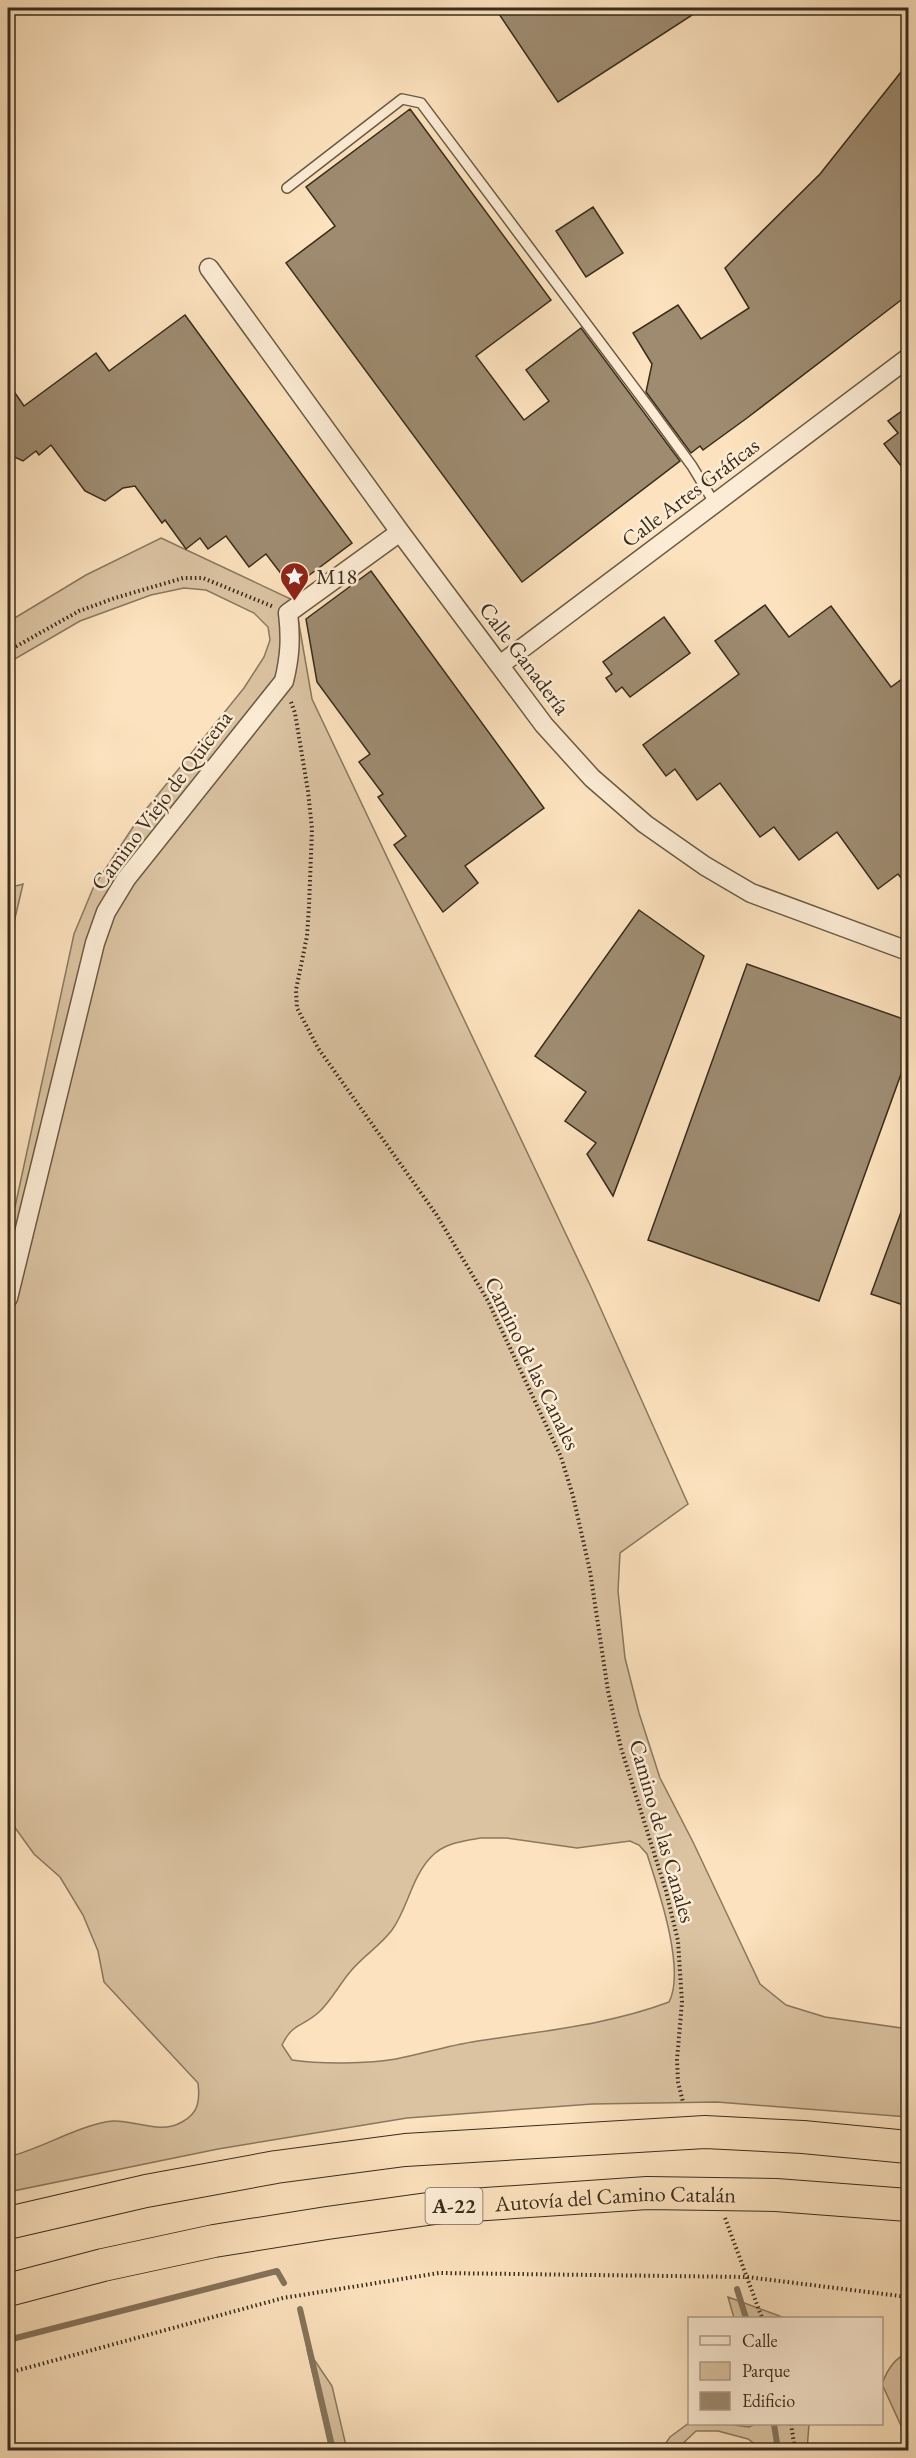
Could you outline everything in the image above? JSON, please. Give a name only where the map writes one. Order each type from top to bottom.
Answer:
[{"type":"highway","points":[[8,2223],[146,2191],[276,2167],[405,2150],[705,2132],[803,2137],[909,2147]]},
{"type":"highway","name":"Autovía del Camino Catalán","points":[[8,2290],[103,2265],[214,2241],[442,2207],[647,2193],[776,2195],[909,2205]]},
{"type":"street","name":"Calle Ganadería","points":[[209,268],[400,532],[544,725],[592,777],[645,824],[705,866],[751,893],[909,951]]},
{"type":"street","name":"Calle Artes Gráficas","points":[[500,665],[909,358]]},
{"type":"street","points":[[288,613],[400,532]]},
{"type":"street","name":"Camino Viejo de Quicena","points":[[8,1298],[95,943],[106,912],[126,879],[284,681],[290,660],[291,641],[288,613]]},
{"type":"lane","points":[[287,188],[402,99],[421,103],[692,466],[715,504]]},
{"type":"path","points":[[8,651],[79,611],[183,578],[202,578],[288,613]]},
{"type":"path","name":"Camino de las Canales","points":[[284,681],[295,713],[312,829],[307,936],[296,990],[297,1008],[318,1048],[436,1214],[488,1300],[561,1457],[573,1496],[590,1571],[608,1691],[621,1748],[666,1891],[678,1941],[682,2002],[677,2060],[678,2082],[683,2102]]},
{"type":"path","points":[[724,2218],[761,2317]]},
{"type":"path","points":[[8,2373],[283,2298],[439,2272],[747,2277],[909,2297]]},
{"type":"path","points":[[791,2425],[795,2451]]},
{"type":"green space","points":[[161,538],[295,601],[312,699],[591,1287],[688,1504],[620,1553],[618,1591],[625,1658],[639,1713],[660,1778],[760,1984],[786,2005],[825,2017],[908,2029],[908,2117],[717,2102],[592,2104],[407,2118],[218,2149],[8,2192],[8,2157],[101,2123],[121,2121],[156,2127],[174,2126],[192,2114],[197,2106],[199,2095],[198,2083],[104,1982],[98,1951],[83,1915],[60,1877],[34,1854],[8,1818],[8,1201],[15,1207],[74,934],[94,886],[139,818],[244,688],[264,657],[270,640],[268,627],[254,613],[206,590],[184,588],[151,595],[80,621],[8,663],[8,622],[86,575]],"holes":[[[481,1838],[506,1838],[577,1848],[630,1841],[639,1845],[647,1854],[668,1929],[674,1970],[669,2002],[621,2017],[463,2044],[396,2059],[344,2063],[292,2060],[282,2045],[290,2032],[323,2008],[346,1977],[392,1930],[419,1874],[431,1857],[436,1852],[461,1842]]]},
{"type":"green space","points":[[23,884],[8,948],[8,888]]},
{"type":"green space","points":[[728,2297],[782,2317],[734,2317]]},
{"type":"green space","points":[[307,2349],[332,2386],[347,2450],[330,2450]]},
{"type":"green space","points":[[908,2353],[908,2441],[883,2386],[886,2374],[899,2358]]},
{"type":"green space","points":[[688,2424],[749,2427],[753,2425],[809,2425],[807,2450],[763,2450],[748,2439],[718,2431],[696,2431],[676,2450],[661,2450],[670,2437]]},
{"type":"building","points":[[495,8],[703,8],[558,102]]},
{"type":"building","points":[[909,62],[909,294],[747,418],[703,450],[700,446],[691,453],[646,392],[652,364],[633,333],[678,305],[701,339],[749,308],[725,268],[820,174]]},
{"type":"building","points":[[410,109],[551,300],[476,356],[524,420],[549,401],[526,370],[581,328],[680,461],[522,582],[286,263],[335,226],[306,187]]},
{"type":"building","points":[[593,207],[623,253],[586,277],[556,231]]},
{"type":"building","points":[[185,315],[352,543],[292,588],[266,554],[249,567],[226,536],[208,549],[200,538],[186,549],[165,520],[162,523],[135,486],[123,488],[105,501],[85,491],[51,445],[39,455],[36,451],[23,461],[8,454],[8,383],[24,406],[96,353],[109,371]]},
{"type":"building","points":[[909,406],[909,476],[884,444],[898,433],[888,421]]},
{"type":"building","points":[[371,571],[544,808],[465,866],[478,883],[443,912],[394,845],[406,836],[378,797],[383,794],[359,762],[370,754],[317,682],[306,619]]},
{"type":"building","points":[[765,605],[789,637],[831,606],[891,687],[909,674],[909,888],[898,874],[878,889],[837,832],[799,860],[774,827],[760,837],[720,783],[697,800],[675,769],[666,776],[643,745],[739,674],[715,641]]},
{"type":"building","points":[[664,617],[690,653],[630,697],[622,687],[616,692],[606,678],[612,674],[603,662]]},
{"type":"building","points":[[639,910],[704,956],[613,1196],[587,1154],[596,1143],[565,1121],[586,1092],[535,1056]]},
{"type":"building","points":[[747,964],[909,1021],[909,1052],[819,1301],[648,1240]]},
{"type":"building","points":[[907,1196],[909,1197],[909,1307],[871,1294]]},
{"type":"waterway","points":[[8,2340],[277,2271],[284,2283]]},
{"type":"waterway","points":[[737,2289],[746,2317]]},
{"type":"waterway","points":[[300,2309],[333,2450]]},
{"type":"waterway","points":[[774,2425],[778,2450]]},
{"type":"place","name":"M18","points":[[295,602]]}]
